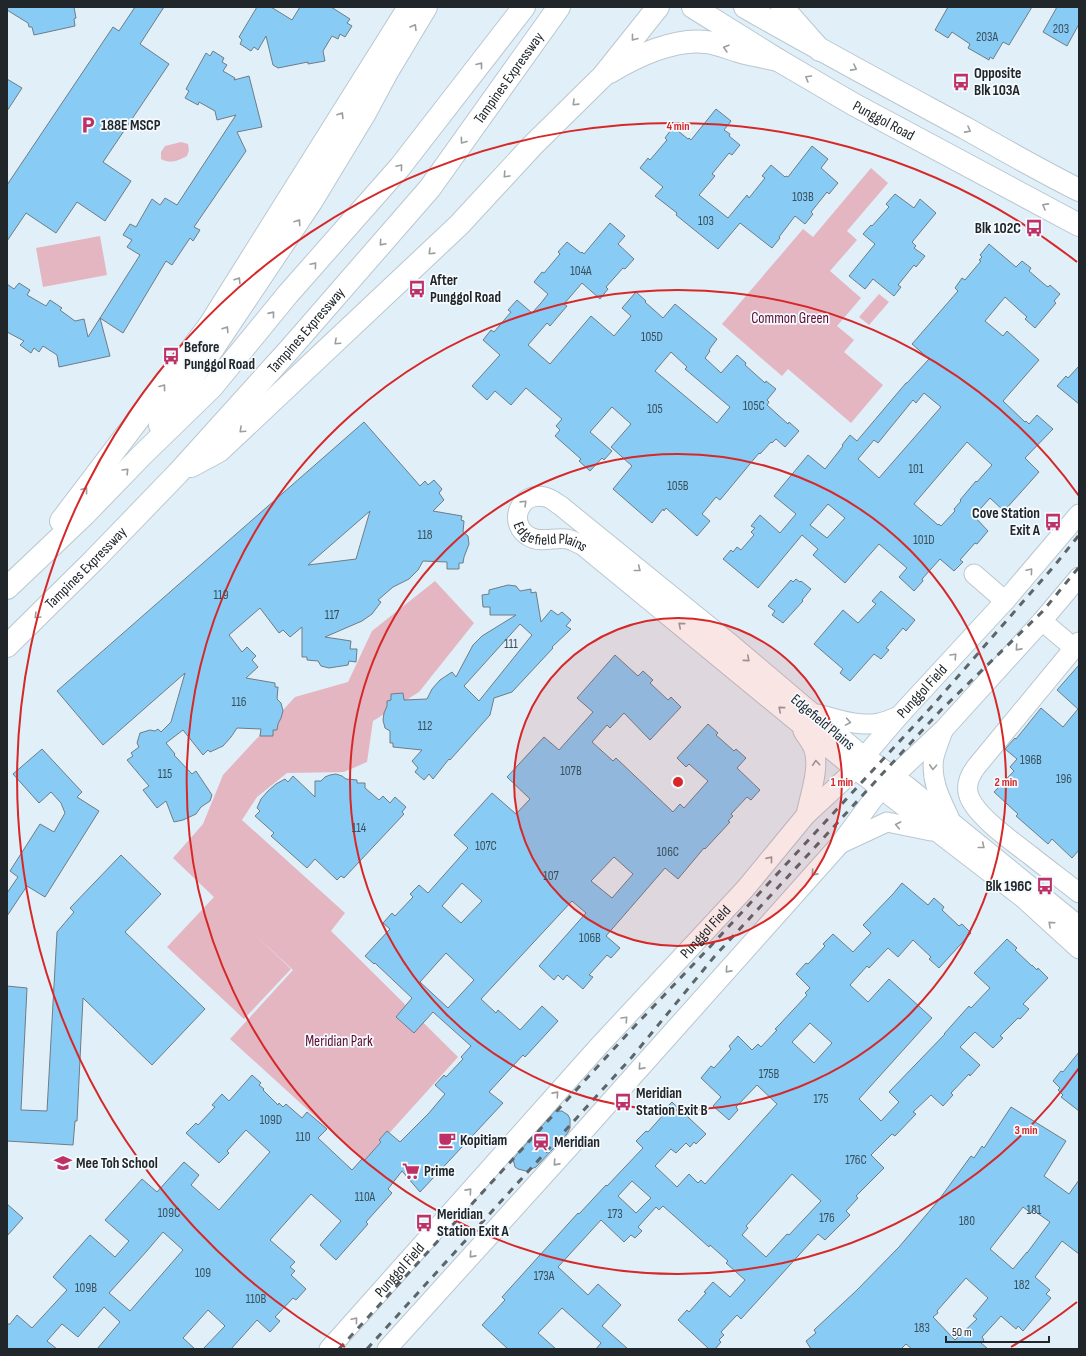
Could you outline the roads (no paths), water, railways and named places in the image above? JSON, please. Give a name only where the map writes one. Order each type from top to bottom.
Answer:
[{"type":"main road","points":[[12,582],[110,458],[209,326],[409,7]]},
{"type":"main road","points":[[142,455],[185,387],[214,347],[311,202],[365,113],[387,72],[426,7]]},
{"type":"main road","name":"Tampines Expressway","points":[[12,582],[85,514],[142,455],[212,387],[288,294],[400,167],[524,7]]},
{"type":"main road","name":"Tampines Expressway","points":[[7,646],[94,560],[178,473],[284,356],[430,188],[559,7]]},
{"type":"main road","points":[[178,473],[219,451],[459,225],[532,146],[603,76],[658,7]]},
{"type":"main road","name":"Punggol Road","points":[[693,7],[778,60],[853,104],[1079,225]]},
{"type":"main road","name":"Punggol Road","points":[[745,7],[1035,168],[1079,190]]},
{"type":"main road","points":[[782,7],[820,50]]},
{"type":"main road","points":[[387,72],[394,31]]},
{"type":"main road","points":[[603,76],[619,67],[671,44],[688,42],[706,42],[740,52],[778,60]]},
{"type":"main road","points":[[305,171],[365,113]]},
{"type":"street","name":"Edgefield Plains","points":[[804,717],[763,673],[731,644],[557,503],[546,497],[533,496],[522,503],[518,510],[518,519],[521,528],[525,533],[535,539],[568,540],[582,544],[632,585],[804,717],[860,762],[888,783],[952,822],[1079,926]]},
{"type":"street","name":"Punggol Field","points":[[329,1349],[598,1047],[745,889],[806,815],[847,777],[899,716],[1005,601],[1079,514]]},
{"type":"street","points":[[974,574],[1005,601]]},
{"type":"street","points":[[387,1349],[840,844],[874,798],[944,730],[1042,621],[1079,577]]},
{"type":"street","points":[[1042,621],[1077,645],[976,767],[971,774],[968,788],[969,796],[976,808],[996,829],[1079,893]]},
{"type":"street","points":[[806,815],[816,769],[816,760],[804,717],[867,724],[880,723],[899,716]]},
{"type":"street","points":[[944,730],[934,758],[933,775],[938,794],[952,822]]},
{"type":"street","name":"Edgefield Plains","points":[[888,783],[936,832],[1023,898],[1079,950]]},
{"type":"street","points":[[840,844],[887,822],[936,832]]},
{"type":"railway","points":[[339,1349],[632,1029],[934,704],[1055,565],[1079,535]]},
{"type":"railway","points":[[367,1349],[632,1057],[714,957],[941,710],[1043,611],[1079,567]]},
{"type":"place","name":"Opposite Blk 103A","points":[[961,82]]},
{"type":"place","name":"188E MSCP","points":[[88,125]]},
{"type":"place","name":"Blk 102C","points":[[1034,228]]},
{"type":"place","name":"After Punggol Road","points":[[417,289]]},
{"type":"place","name":"Before Punggol Road","points":[[171,356]]},
{"type":"place","name":"Cove Station Exit A","points":[[1053,522]]},
{"type":"place","name":"Blk 196C","points":[[1045,886]]},
{"type":"place","name":"Meridian Station Exit B","points":[[623,1102]]},
{"type":"place","name":"Kopitiam","points":[[447,1140]]},
{"type":"place","name":"Meridian","points":[[541,1142]]},
{"type":"place","name":"Mee Toh School","points":[[63,1163]]},
{"type":"place","name":"Prime","points":[[411,1171]]},
{"type":"place","name":"Meridian Station Exit A","points":[[424,1223]]},
{"type":"park label","name":"Common Green","points":[[790,318]]},
{"type":"park label","name":"Meridian Park","points":[[339,1041]]}]
